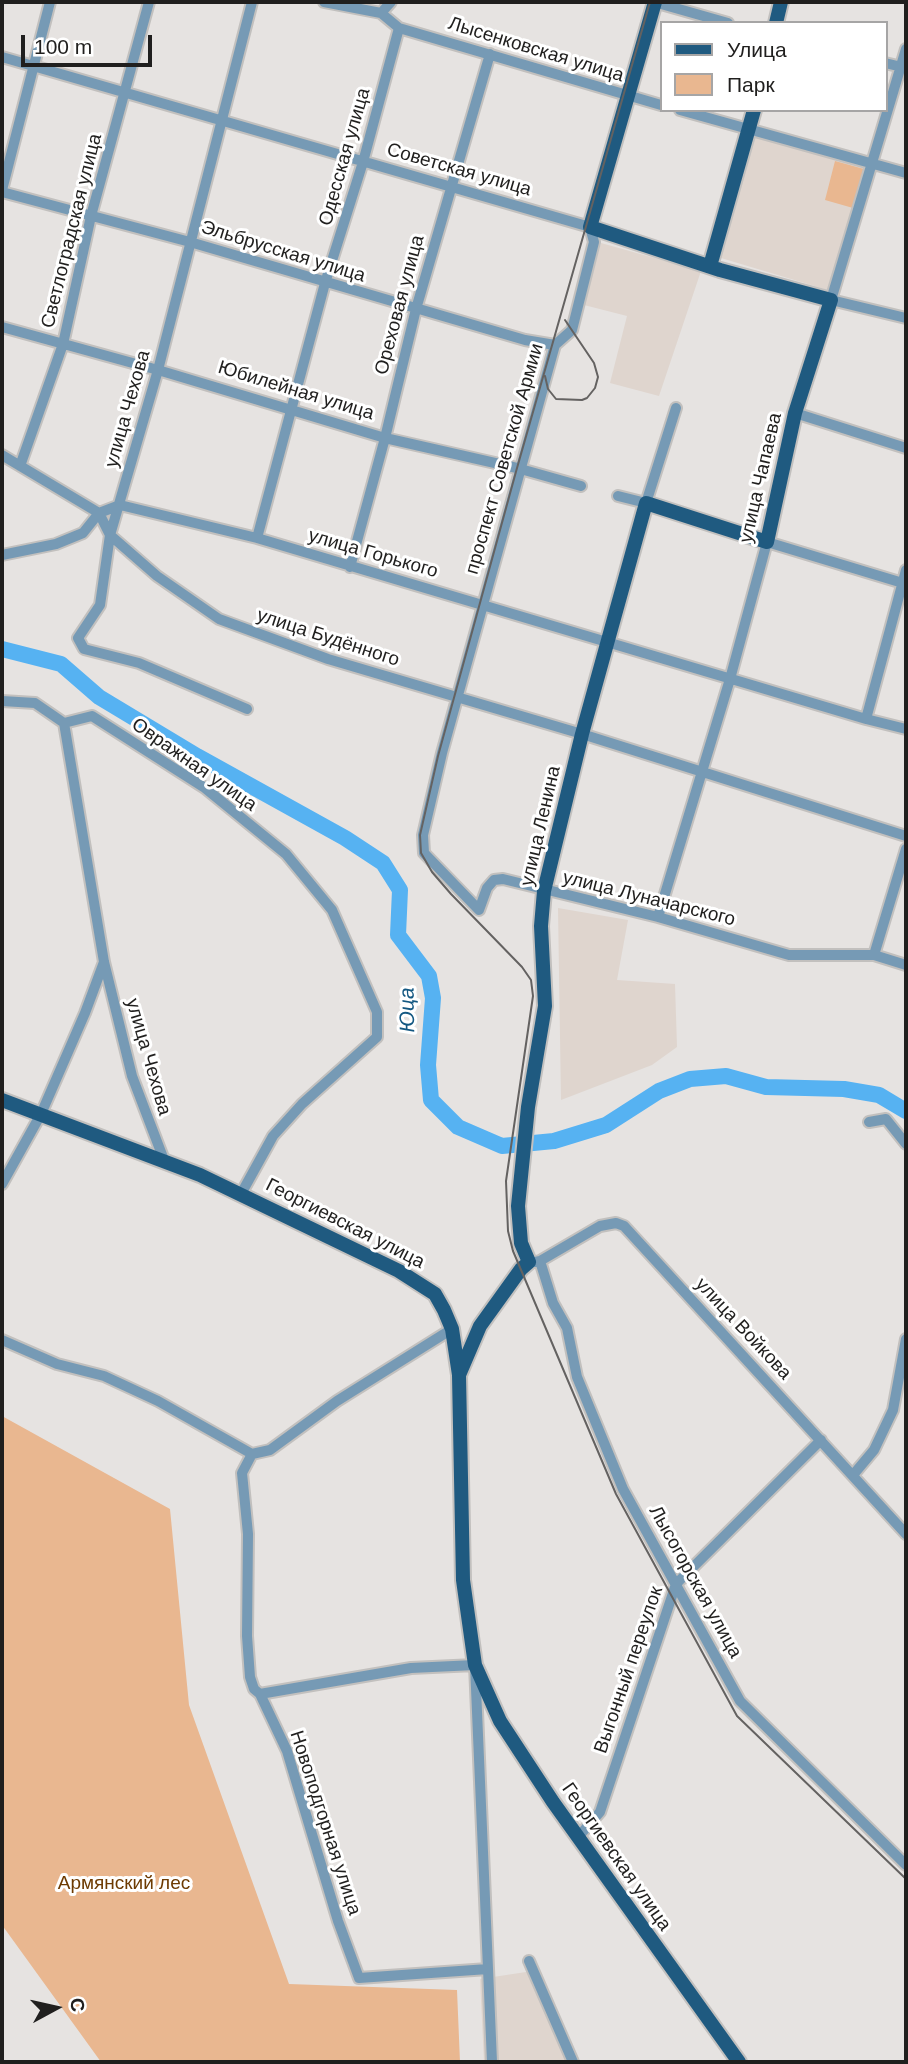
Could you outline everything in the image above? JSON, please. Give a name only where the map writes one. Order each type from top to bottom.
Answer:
[{"type":"main road","name":"проспект Советской Армии","points":[[590,227],[655,2]]},
{"type":"main road","points":[[777,21],[782,2]]},
{"type":"main road","points":[[710,265],[754,112]]},
{"type":"main road","name":"Советская улица","points":[[590,227],[831,300]]},
{"type":"main road","name":"улица Чапаева","points":[[767,542],[795,413],[831,300]]},
{"type":"main road","points":[[646,503],[767,542]]},
{"type":"main road","name":"улица Ленина","points":[[535,1262],[521,1243],[518,1206],[528,1107],[545,1006],[541,926],[544,891],[582,734],[646,503]]},
{"type":"main road","name":"Георгиевская улица","points":[[2,1100],[164,1160],[241,1194],[399,1270],[425,1286],[439,1300],[452,1329],[459,1375],[463,1580],[475,1665],[500,1721],[553,1802],[739,2062]]},
{"type":"main road","points":[[459,1375],[480,1326],[521,1269],[535,1262]]},
{"type":"main road","points":[[452,1329],[466,1331],[480,1326]]},
{"type":"street","points":[[2,191],[50,2]]},
{"type":"street","name":"Светлоградская улица","points":[[19,467],[63,344],[90,216],[149,2]]},
{"type":"street","name":"улица Чехова","points":[[247,709],[139,663],[83,649],[78,638],[100,605],[110,535],[158,370],[252,2]]},
{"type":"street","name":"Лысенковская улица","points":[[324,2],[362,5],[381,13],[399,28],[660,105]]},
{"type":"street","points":[[381,13],[391,2]]},
{"type":"street","points":[[655,2],[721,21]]},
{"type":"street","name":"Одесская улица","points":[[257,538],[325,283],[363,162],[399,28]]},
{"type":"street","name":"улица Чапаева","points":[[831,300],[904,68],[906,49]]},
{"type":"street","name":"Ореховая улица","points":[[350,567],[416,309],[490,54]]},
{"type":"street","name":"Советская улица","points":[[2,57],[590,227]]},
{"type":"street","points":[[887,64],[904,68]]},
{"type":"street","points":[[687,112],[906,173]]},
{"type":"street","name":"Эльбрусская улица","points":[[2,191],[190,242],[526,340],[555,345]]},
{"type":"street","name":"проспект Советской Армии","points":[[424,853],[423,835],[442,753],[555,345],[572,330],[594,242],[590,227]]},
{"type":"street","name":"Советская улица","points":[[831,300],[906,318]]},
{"type":"street","name":"Юбилейная улица","points":[[2,327],[292,408],[385,438],[581,486]]},
{"type":"street","name":"улица Ленина","points":[[646,503],[676,408]]},
{"type":"street","points":[[795,413],[906,448]]},
{"type":"street","points":[[2,455],[99,513]]},
{"type":"street","points":[[618,496],[646,503]]},
{"type":"street","points":[[2,555],[56,544],[83,533],[99,513],[120,505]]},
{"type":"street","name":"улица Горького","points":[[120,505],[257,538],[906,729]]},
{"type":"street","name":"улица Будённого","points":[[99,513],[110,535],[157,576],[219,619],[328,659],[582,734],[906,836]]},
{"type":"street","points":[[767,542],[904,584]]},
{"type":"street","name":"улица Чапаева","points":[[658,917],[703,772],[767,542]]},
{"type":"street","points":[[866,719],[906,570]]},
{"type":"street","points":[[2,701],[35,703],[64,723]]},
{"type":"street","name":"Овражная улица","points":[[64,723],[92,716],[205,789],[286,854],[331,910],[377,1012],[377,1037],[302,1104],[273,1136],[241,1194]]},
{"type":"street","name":"улица Чехова","points":[[64,723],[104,962],[132,1076],[164,1160]]},
{"type":"street","points":[[874,955],[906,849]]},
{"type":"street","name":"улица Луначарского","points":[[424,853],[479,910],[486,888],[494,880],[503,879],[658,917],[789,955],[874,955],[906,965]]},
{"type":"street","name":"улица Чехова","points":[[41,1114],[104,962]]},
{"type":"street","points":[[2,1184],[41,1114]]},
{"type":"street","points":[[869,1122],[886,1119],[906,1144]]},
{"type":"street","name":"улица Войкова","points":[[535,1262],[600,1226],[616,1223],[624,1226],[906,1534]]},
{"type":"street","name":"Лысогорская улица","points":[[535,1262],[567,1328],[578,1377],[623,1489],[740,1701],[906,1865]]},
{"type":"street","points":[[2,1340],[57,1364],[104,1376],[158,1401],[252,1454],[270,1450],[337,1401],[452,1329]]},
{"type":"street","points":[[853,1475],[874,1450],[893,1410],[906,1339]]},
{"type":"street","name":"Выгонный переулок","points":[[579,1836],[600,1812],[676,1584],[821,1440]]},
{"type":"street","name":"Новоподгорная улица","points":[[252,1454],[242,1473],[248,1534],[247,1636],[250,1677],[286,1751],[338,1921],[359,1978],[488,1969]]},
{"type":"street","points":[[260,1694],[411,1668],[475,1665]]},
{"type":"street","name":"Георгиевская улица","points":[[475,1665],[492,2062]]},
{"type":"street","points":[[529,1961],[573,2062]]},
{"type":"shaded area","points":[[752,135],[871,165],[831,291],[721,258]]},
{"type":"shaded area","points":[[601,243],[701,271],[659,396],[610,383],[627,316],[584,305]]},
{"type":"shaded area","points":[[558,908],[628,920],[617,980],[675,984],[677,1047],[652,1065],[561,1100]]},
{"type":"shaded area","points":[[539,1970],[579,2062],[484,2062],[480,1979]]},
{"type":"green space","points":[[835,161],[864,169],[853,208],[825,200]]},
{"type":"green space","name":"Армянский лес","points":[[2,1416],[170,1509],[189,1705],[289,1984],[457,1990],[460,2062],[101,2062],[2,1925]]},
{"type":"waterway","name":"Юца","points":[[2,649],[61,664],[99,697],[197,756],[345,838],[383,863],[400,890],[398,935],[429,976],[433,998],[428,1065],[431,1100],[458,1127],[502,1146],[554,1141],[606,1125],[659,1091],[690,1079],[726,1076],[766,1087],[844,1089],[879,1095],[906,1111]]},
{"type":"tram line","points":[[650,2],[438,756],[420,835],[421,853],[432,872],[451,894],[522,967],[531,980],[533,996],[506,1181],[508,1231],[513,1251],[616,1494],[737,1716],[906,1879]]},
{"type":"tram line","points":[[545,376],[548,389],[556,399],[582,400],[595,388],[598,377],[594,363],[565,320]]}]
